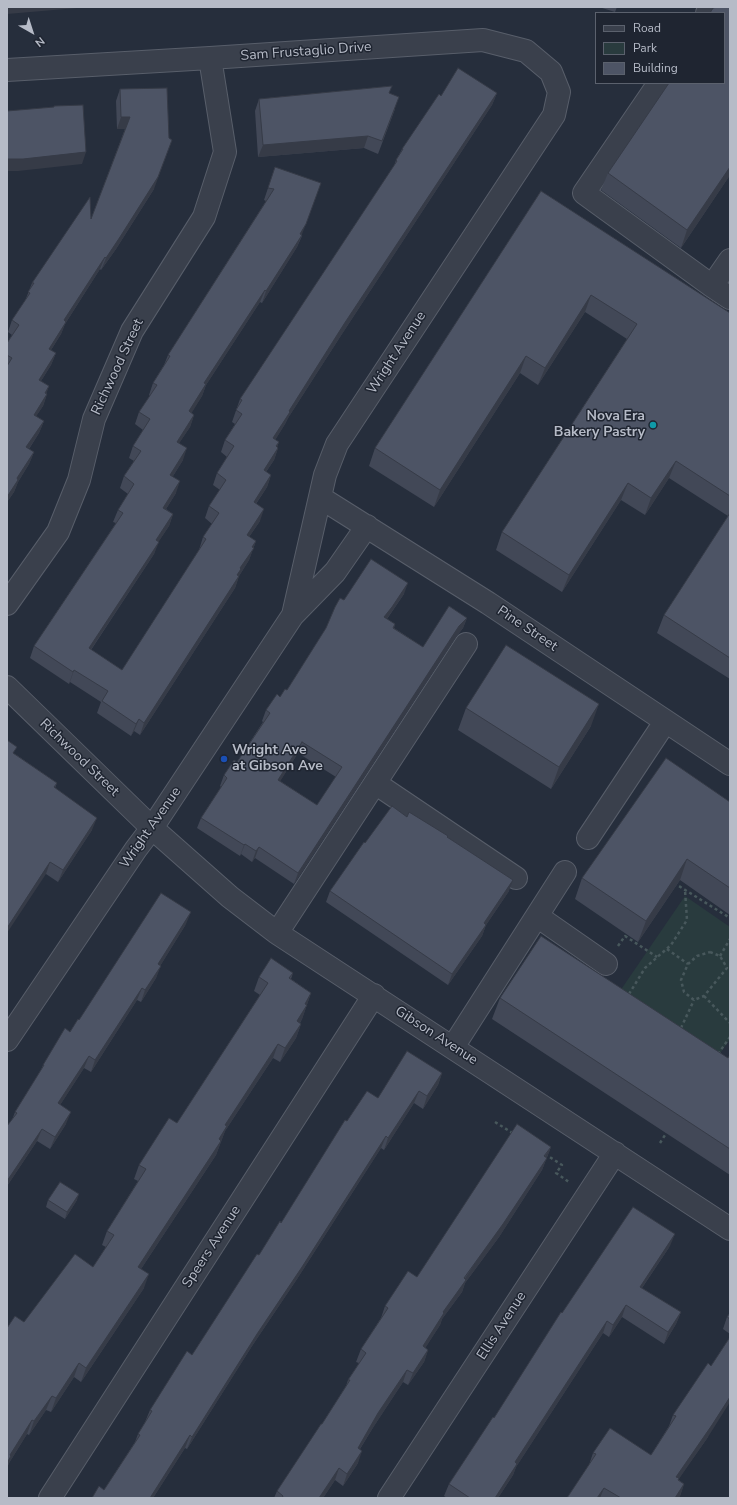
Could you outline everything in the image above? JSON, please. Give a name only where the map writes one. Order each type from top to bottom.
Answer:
[{"type":"street","name":"Sam Frustaglio Drive","points":[[7,70],[483,40],[526,51],[551,72],[559,92],[554,114]]},
{"type":"street","name":"Richwood Street","points":[[7,604],[58,532],[79,480],[94,419],[132,331],[204,217],[225,152],[210,58]]},
{"type":"street","points":[[658,84],[584,193],[730,298]]},
{"type":"street","name":"Wright Avenue","points":[[293,615],[321,498],[325,475],[337,444],[554,114]]},
{"type":"street","points":[[712,286],[730,260]]},
{"type":"street","name":"Pine Street","points":[[321,498],[495,608],[730,764]]},
{"type":"street","name":"Wright Avenue","points":[[8,1037],[136,849],[152,828],[293,615],[335,572],[367,526]]},
{"type":"street","points":[[277,932],[466,644]]},
{"type":"street","name":"Richwood Street","points":[[7,687],[152,828]]},
{"type":"street","points":[[588,838],[665,722]]},
{"type":"street","points":[[375,783],[516,878]]},
{"type":"street","name":"Gibson Avenue","points":[[152,828],[230,897],[277,932],[730,1229]]},
{"type":"street","points":[[453,1047],[565,872]]},
{"type":"street","points":[[537,916],[606,964]]},
{"type":"street","name":"Speers Avenue","points":[[50,1498],[374,995]]},
{"type":"street","name":"Ellis Avenue","points":[[390,1498],[615,1153]]},
{"type":"path","points":[[672,881],[730,918]]},
{"type":"path","points":[[635,998],[629,994],[635,982],[645,968],[671,946],[687,920],[685,890]]},
{"type":"path","points":[[720,956],[730,939]]},
{"type":"path","points":[[667,949],[688,964]]},
{"type":"path","points":[[687,1032],[680,1028],[694,1000],[704,996],[728,968],[720,956],[710,952],[697,956],[688,964],[681,980],[684,992],[694,1000]]},
{"type":"path","points":[[704,996],[730,1023]]},
{"type":"path","points":[[715,1059],[730,1037]]},
{"type":"path","points":[[712,1049],[719,1053]]},
{"type":"path","points":[[495,1122],[518,1137]]},
{"type":"path","points":[[660,1143],[668,1130]]},
{"type":"path","points":[[542,1153],[562,1165],[556,1174],[569,1182]]},
{"type":"green space","points":[[685,896],[730,927],[730,1039],[717,1058],[620,991]]},
{"type":"building","points":[[730,7],[730,167],[687,230],[608,173],[668,84],[725,84],[725,12],[711,12],[713,8]]},
{"type":"building","points":[[458,68],[497,93],[344,324],[273,438],[279,442],[276,446],[278,448],[264,470],[271,475],[254,502],[264,509],[247,535],[256,541],[252,547],[254,548],[240,568],[241,569],[237,575],[239,576],[144,723],[139,719],[136,724],[102,701],[108,691],[74,670],[73,672],[34,646],[123,513],[118,510],[134,484],[124,476],[141,451],[133,446],[150,419],[139,412],[157,385],[153,383],[170,356],[168,355],[274,189],[268,188],[275,167],[321,183],[306,224],[300,234],[302,235],[204,383],[206,384],[189,411],[194,415],[177,442],[187,448],[170,475],[180,481],[163,508],[173,514],[156,540],[159,542],[89,648],[122,670],[206,539],[203,537],[219,513],[209,506],[226,480],[217,473],[234,446],[225,440],[242,414],[236,410],[242,400],[240,399],[397,161],[396,160],[402,149],[439,94],[441,96]]},
{"type":"building","points":[[392,86],[389,93],[399,97],[382,141],[368,136],[263,145],[259,99]]},
{"type":"building","points":[[167,88],[169,138],[172,140],[158,177],[120,237],[106,258],[105,257],[64,320],[66,322],[49,349],[56,353],[39,380],[49,386],[45,393],[47,394],[34,415],[44,421],[26,447],[34,452],[17,478],[18,480],[7,497],[7,366],[12,358],[7,355],[7,343],[19,325],[12,320],[30,293],[28,292],[34,283],[32,283],[90,197],[91,219],[130,117],[121,117],[120,89]]},
{"type":"building","points":[[83,105],[86,152],[23,159],[7,159],[7,111],[54,106]]},
{"type":"building","name":"Nova Era Bakery Pastry","points":[[541,191],[730,313],[730,496],[676,461],[651,498],[628,483],[569,575],[502,532],[637,324],[591,295],[545,368],[526,356],[440,490],[375,448]]},
{"type":"building","points":[[730,513],[730,658],[664,615]]},
{"type":"building","points":[[371,559],[408,583],[384,617],[395,624],[393,628],[423,647],[449,606],[467,618],[459,626],[298,873],[259,847],[256,851],[245,844],[244,845],[201,818],[227,778],[224,775],[234,760],[237,762],[270,713],[266,710],[277,694],[280,697],[285,689],[287,690],[326,628],[340,598],[344,600]],"holes":[[[302,742],[342,767],[317,805],[278,780]]]},
{"type":"building","points":[[506,645],[599,704],[559,767],[466,708]]},
{"type":"building","points":[[7,740],[17,747],[13,753],[57,783],[54,787],[97,818],[63,870],[50,862],[7,928]]},
{"type":"building","points":[[666,758],[730,802],[730,888],[687,859],[646,921],[582,878]]},
{"type":"building","points":[[392,806],[407,817],[409,812],[448,836],[447,837],[513,880],[484,923],[486,925],[452,974],[330,891],[364,842],[365,843]]},
{"type":"building","points":[[161,893],[191,912],[158,964],[161,966],[145,990],[142,988],[95,1060],[89,1056],[58,1103],[71,1112],[55,1137],[42,1129],[7,1181],[7,1126],[17,1113],[15,1112],[65,1028],[70,1032],[78,1019],[79,1020]]},
{"type":"building","points":[[541,936],[728,1058],[730,1055],[730,1149],[500,998]]},
{"type":"building","points":[[271,958],[293,973],[289,978],[311,993],[305,1004],[307,1005],[297,1021],[301,1024],[285,1048],[278,1044],[225,1125],[227,1126],[219,1139],[221,1141],[138,1267],[149,1274],[86,1368],[79,1363],[56,1398],[52,1396],[34,1421],[32,1420],[10,1455],[11,1456],[7,1463],[7,1328],[15,1316],[24,1322],[75,1254],[93,1267],[114,1235],[107,1231],[146,1169],[139,1165],[169,1118],[177,1123],[268,983],[259,977]]},
{"type":"building","points":[[407,1051],[442,1073],[427,1096],[419,1091],[388,1138],[386,1136],[192,1437],[190,1435],[150,1498],[92,1498],[99,1486],[104,1490],[140,1435],[138,1434],[152,1411],[150,1410],[187,1351],[192,1355],[257,1254],[259,1255],[280,1221],[281,1223],[345,1120],[347,1121],[367,1091],[378,1098]]},
{"type":"building","points":[[517,1124],[551,1147],[544,1156],[547,1158],[503,1224],[464,1278],[466,1280],[443,1312],[444,1313],[423,1346],[428,1350],[413,1373],[407,1370],[378,1413],[358,1448],[362,1451],[347,1474],[339,1468],[319,1498],[282,1498],[283,1496],[277,1491],[322,1424],[366,1353],[361,1349],[388,1308],[385,1306],[408,1271],[417,1277]]},
{"type":"building","points":[[60,1182],[79,1194],[67,1212],[48,1200]]},
{"type":"building","points":[[633,1207],[675,1234],[640,1287],[681,1312],[668,1332],[626,1305],[613,1325],[607,1321],[515,1462],[517,1464],[495,1498],[470,1498],[449,1484],[493,1417],[494,1418],[561,1312],[562,1313]]},
{"type":"building","points":[[730,1337],[730,1397],[676,1477],[679,1478],[678,1480],[684,1484],[675,1498],[621,1498],[604,1488],[597,1498],[567,1498],[596,1454],[593,1453],[610,1428],[651,1455],[676,1416],[673,1415],[708,1363],[711,1366]]},
{"type":"place","name":"Nova Era Bakery Pastry","points":[[653,425]]},
{"type":"place","name":"Wright Ave at Gibson Ave","points":[[224,759]]}]
